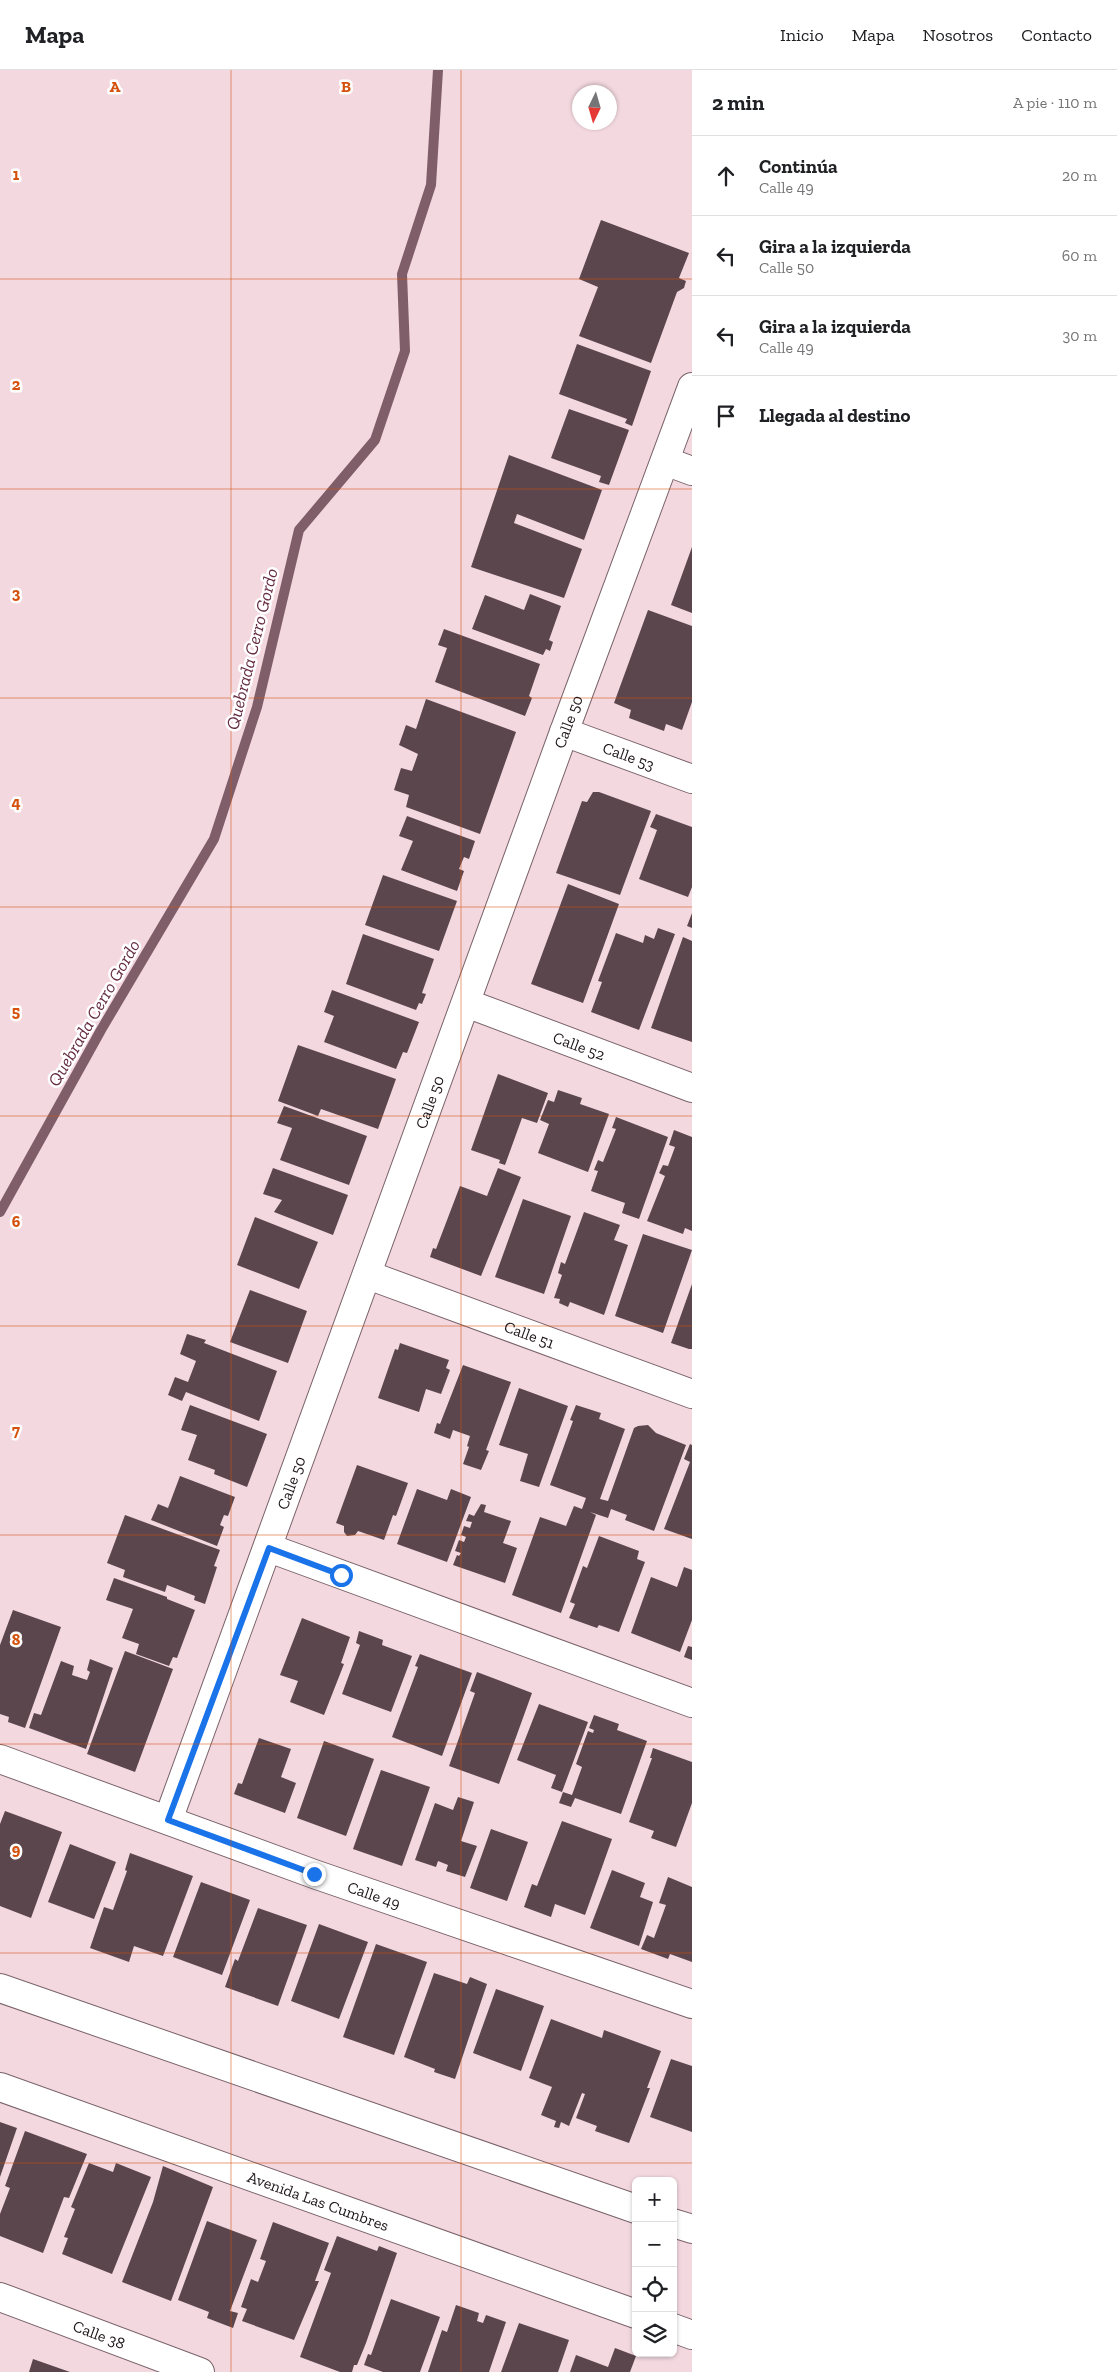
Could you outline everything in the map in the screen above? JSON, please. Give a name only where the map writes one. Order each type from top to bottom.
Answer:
[{"type":"street","name":"Calle 50","points":[[168,1820],[269,1548],[564,732],[692,387]]},
{"type":"street","points":[[665,461],[692,471]]},
{"type":"street","name":"Calle 53","points":[[564,732],[692,779]]},
{"type":"street","name":"Calle 52","points":[[466,1004],[692,1088]]},
{"type":"street","name":"Calle 51","points":[[368,1275],[692,1394]]},
{"type":"street","points":[[269,1548],[692,1703]]},
{"type":"street","name":"Calle 49","points":[[0,1759],[314,1874],[692,2004]]},
{"type":"street","points":[[0,1988],[632,2209]]},
{"type":"street","name":"Avenida Las Cumbres","points":[[0,2087],[632,2313]]},
{"type":"street","points":[[677,2223],[692,2229]]},
{"type":"street","name":"Calle 38","points":[[1,2301],[200,2372]]},
{"type":"street","points":[[677,2329],[692,2334]]},
{"type":"building","points":[[601,220],[689,253],[679,278],[686,281],[684,288],[677,292],[651,363],[579,336],[598,287],[579,279]]},
{"type":"building","points":[[577,344],[651,371],[632,426],[625,423],[627,419],[559,394]]},
{"type":"building","points":[[569,409],[629,430],[609,485],[599,482],[601,476],[551,458]]},
{"type":"building","points":[[509,455],[602,490],[584,540],[517,514],[514,523],[582,549],[564,598],[471,567]]},
{"type":"building","points":[[692,547],[692,613],[671,605]]},
{"type":"building","points":[[530,594],[561,606],[549,640],[553,642],[550,651],[546,649],[543,655],[472,629],[485,595],[524,610]]},
{"type":"building","points":[[648,610],[692,626],[692,702],[682,730],[666,724],[664,731],[629,718],[631,710],[614,703]]},
{"type":"building","points":[[444,629],[540,664],[529,696],[532,698],[525,716],[435,682],[447,648],[438,645]]},
{"type":"building","points":[[426,699],[516,732],[480,834],[406,807],[409,795],[394,790],[401,768],[412,771],[418,754],[399,745],[406,725],[416,729]]},
{"type":"building","points":[[593,792],[599,792],[651,811],[620,895],[556,873],[582,801],[587,802]]},
{"type":"building","points":[[656,814],[692,827],[692,887],[688,897],[639,879],[657,830],[650,827]]},
{"type":"building","points":[[407,816],[475,841],[469,859],[464,857],[459,869],[464,871],[457,891],[401,870],[413,841],[399,836]]},
{"type":"building","points":[[383,875],[457,901],[439,951],[365,925]]},
{"type":"building","points":[[568,884],[619,904],[583,1003],[531,984]]},
{"type":"building","points":[[692,913],[692,928],[687,926]]},
{"type":"building","points":[[658,928],[675,934],[639,1030],[591,1012],[602,982],[598,981],[616,933],[643,943],[645,935],[654,939]]},
{"type":"building","points":[[363,934],[434,959],[422,993],[426,994],[422,1004],[419,1003],[416,1010],[346,984]]},
{"type":"building","points":[[683,937],[692,941],[692,1042],[651,1028]]},
{"type":"building","points":[[332,990],[419,1022],[407,1053],[403,1052],[396,1069],[324,1042],[334,1016],[324,1012]]},
{"type":"building","points":[[298,1045],[396,1079],[378,1129],[321,1109],[318,1116],[278,1101]]},
{"type":"building","points":[[498,1074],[548,1093],[537,1123],[522,1118],[505,1165],[499,1163],[500,1160],[471,1150]]},
{"type":"building","points":[[558,1090],[582,1098],[580,1104],[609,1114],[588,1172],[538,1153],[549,1124],[540,1120],[548,1100],[554,1102]]},
{"type":"building","points":[[284,1106],[367,1136],[349,1185],[280,1160],[292,1128],[277,1123]]},
{"type":"building","points":[[616,1117],[668,1137],[639,1219],[622,1213],[625,1203],[591,1191],[598,1171],[594,1170],[598,1160],[603,1162],[616,1129],[612,1128]]},
{"type":"building","points":[[674,1130],[692,1137],[692,1231],[685,1228],[683,1234],[647,1221],[665,1176],[659,1173],[663,1165],[668,1166],[675,1147],[669,1145]]},
{"type":"building","points":[[273,1168],[348,1195],[333,1235],[274,1212],[282,1200],[263,1194]]},
{"type":"building","points":[[498,1168],[521,1177],[481,1276],[430,1257],[433,1248],[436,1249],[460,1186],[487,1196]]},
{"type":"building","points":[[523,1199],[571,1216],[544,1294],[495,1277]]},
{"type":"building","points":[[584,1212],[620,1225],[614,1240],[628,1245],[604,1315],[570,1302],[568,1307],[559,1303],[560,1299],[554,1298],[562,1275],[558,1273],[561,1262],[565,1264]]},
{"type":"building","points":[[255,1217],[318,1242],[299,1289],[237,1265]]},
{"type":"building","points":[[643,1234],[692,1250],[663,1333],[615,1316]]},
{"type":"building","points":[[692,1284],[692,1349],[689,1349],[671,1343]]},
{"type":"building","points":[[250,1290],[307,1311],[288,1363],[230,1342]]},
{"type":"building","points":[[187,1334],[206,1340],[204,1343],[277,1371],[259,1421],[186,1392],[182,1401],[168,1395],[175,1377],[188,1382],[196,1361],[180,1354]]},
{"type":"building","points":[[400,1343],[449,1360],[446,1368],[450,1370],[441,1394],[426,1389],[419,1412],[378,1398],[395,1349],[398,1350]]},
{"type":"building","points":[[463,1365],[511,1382],[486,1450],[489,1451],[481,1470],[463,1464],[469,1447],[467,1446],[470,1436],[453,1430],[450,1439],[434,1433],[437,1423],[440,1424]]},
{"type":"building","points":[[519,1388],[568,1406],[539,1487],[520,1481],[528,1454],[499,1445]]},
{"type":"building","points":[[190,1405],[267,1434],[247,1487],[214,1474],[215,1470],[188,1460],[197,1435],[181,1430]]},
{"type":"building","points":[[576,1405],[601,1413],[599,1419],[625,1429],[600,1499],[608,1501],[634,1428],[648,1425],[656,1433],[686,1445],[654,1531],[625,1520],[627,1515],[611,1509],[608,1518],[590,1512],[596,1515],[561,1613],[512,1595],[540,1517],[566,1526],[574,1506],[582,1509],[586,1498],[550,1485],[573,1421],[570,1420]]},
{"type":"building","points":[[690,1444],[692,1445],[692,1539],[664,1529],[690,1462],[684,1459]]},
{"type":"building","points":[[357,1465],[408,1483],[396,1516],[393,1515],[384,1540],[358,1531],[355,1535],[347,1536],[344,1532],[344,1526],[336,1523]]},
{"type":"building","points":[[180,1476],[235,1497],[228,1516],[224,1515],[220,1525],[224,1527],[217,1546],[151,1520],[158,1504],[168,1508]]},
{"type":"building","points":[[417,1489],[447,1500],[451,1489],[471,1497],[447,1562],[397,1544]]},
{"type":"building","points":[[481,1504],[486,1505],[484,1512],[511,1521],[503,1543],[517,1548],[505,1583],[453,1565],[457,1555],[459,1556],[461,1553],[455,1551],[459,1540],[464,1542],[466,1537],[461,1535],[464,1526],[470,1528],[472,1522],[466,1521],[469,1514],[474,1516]]},
{"type":"building","points":[[125,1515],[220,1550],[214,1566],[217,1567],[205,1604],[194,1600],[195,1596],[167,1585],[165,1592],[123,1577],[125,1570],[107,1563]]},
{"type":"building","points":[[599,1536],[639,1551],[637,1559],[645,1562],[619,1632],[599,1625],[597,1628],[569,1618],[575,1604],[570,1602],[583,1566],[587,1568]]},
{"type":"building","points":[[684,1567],[692,1570],[692,1620],[680,1652],[631,1633],[651,1577],[677,1587]]},
{"type":"building","points":[[114,1578],[167,1597],[167,1599],[195,1610],[177,1658],[173,1657],[169,1666],[136,1654],[139,1644],[122,1638],[133,1609],[106,1600]]},
{"type":"building","points":[[13,1610],[61,1627],[25,1728],[8,1722],[9,1717],[0,1714],[0,1645]]},
{"type":"building","points":[[302,1618],[350,1637],[341,1663],[344,1664],[324,1715],[290,1702],[298,1681],[280,1675]]},
{"type":"building","points":[[359,1631],[383,1640],[382,1645],[412,1656],[391,1712],[342,1694],[360,1645],[356,1643]]},
{"type":"building","points":[[688,1646],[692,1647],[692,1660],[684,1657]]},
{"type":"building","points":[[125,1651],[173,1669],[135,1772],[87,1754]]},
{"type":"building","points":[[420,1654],[472,1673],[442,1756],[392,1737],[418,1667],[415,1666]]},
{"type":"building","points":[[90,1659],[113,1668],[86,1749],[29,1728],[34,1713],[41,1715],[61,1661],[74,1666],[72,1675],[87,1680],[90,1672],[87,1670]]},
{"type":"building","points":[[477,1672],[532,1693],[499,1784],[449,1766],[475,1693],[470,1691]]},
{"type":"building","points":[[539,1704],[588,1722],[562,1792],[551,1788],[556,1775],[517,1760]]},
{"type":"building","points":[[594,1715],[619,1724],[617,1730],[647,1741],[621,1814],[575,1798],[571,1807],[559,1803],[563,1792],[572,1795],[582,1767],[576,1764],[588,1731],[593,1733],[594,1730],[589,1728]]},
{"type":"building","points":[[259,1738],[291,1749],[281,1777],[296,1783],[285,1813],[234,1794],[238,1783],[242,1784]]},
{"type":"building","points":[[324,1741],[374,1759],[346,1836],[297,1818]]},
{"type":"building","points":[[653,1748],[692,1762],[692,1803],[676,1847],[651,1838],[654,1831],[629,1822],[652,1758],[650,1758]]},
{"type":"building","points":[[381,1770],[430,1787],[402,1866],[353,1849]]},
{"type":"building","points":[[458,1797],[474,1802],[461,1841],[477,1846],[465,1877],[446,1871],[448,1865],[438,1861],[436,1867],[415,1860],[435,1803],[453,1810]]},
{"type":"building","points":[[5,1811],[62,1832],[31,1918],[0,1906],[0,1824]]},
{"type":"building","points":[[562,1821],[612,1839],[585,1915],[555,1904],[551,1917],[524,1907],[532,1884],[537,1886]]},
{"type":"building","points":[[491,1829],[528,1842],[507,1901],[470,1888]]},
{"type":"building","points":[[70,1844],[116,1862],[94,1919],[48,1902]]},
{"type":"building","points":[[130,1853],[193,1876],[163,1956],[134,1946],[129,1962],[90,1948],[104,1907],[113,1910],[127,1871],[125,1870]]},
{"type":"building","points":[[612,1870],[645,1883],[640,1897],[653,1902],[639,1946],[590,1928]]},
{"type":"building","points":[[668,1877],[692,1887],[692,1962],[670,1954],[668,1959],[641,1949],[647,1935],[654,1938],[666,1905],[659,1903]]},
{"type":"building","points":[[201,1882],[250,1900],[222,1975],[173,1957]]},
{"type":"building","points":[[258,1908],[307,1925],[278,2006],[225,1987],[235,1959],[238,1961]]},
{"type":"building","points":[[319,1924],[368,1942],[339,2019],[291,2001]]},
{"type":"building","points":[[376,1944],[427,1962],[394,2055],[343,2037]]},
{"type":"building","points":[[434,1973],[467,1984],[470,1977],[487,1984],[455,2079],[434,2072],[435,2069],[404,2057]]},
{"type":"building","points":[[496,1989],[544,2006],[521,2071],[473,2053]]},
{"type":"building","points":[[551,2019],[602,2038],[604,2030],[661,2051],[647,2088],[650,2088],[629,2143],[595,2131],[597,2126],[576,2118],[585,2094],[582,2093],[569,2126],[561,2122],[559,2128],[554,2127],[556,2121],[541,2115],[552,2087],[529,2078]]},
{"type":"building","points":[[671,2059],[692,2066],[692,2132],[650,2117]]},
{"type":"building","points":[[0,2122],[17,2128],[0,2177]]},
{"type":"building","points":[[25,2131],[87,2154],[69,2198],[64,2197],[43,2253],[0,2236],[0,2214],[10,2188],[5,2186]]},
{"type":"building","points":[[89,2163],[113,2172],[116,2163],[151,2177],[112,2274],[62,2254],[68,2238],[64,2237],[75,2209],[71,2207]]},
{"type":"building","points":[[163,2166],[213,2187],[171,2301],[122,2282],[153,2202]]},
{"type":"building","points":[[207,2221],[257,2240],[230,2311],[238,2313],[233,2328],[207,2318],[209,2312],[178,2300]]},
{"type":"building","points":[[273,2222],[329,2243],[315,2281],[319,2281],[294,2340],[242,2321],[247,2309],[241,2307],[251,2279],[258,2282],[266,2261],[260,2259]]},
{"type":"building","points":[[337,2236],[377,2251],[379,2246],[397,2253],[366,2343],[352,2372],[340,2372],[300,2357],[331,2273],[324,2270]]},
{"type":"building","points":[[391,2299],[440,2317],[420,2372],[383,2372],[364,2365],[368,2354],[371,2355]]},
{"type":"building","points":[[456,2305],[479,2313],[477,2321],[483,2323],[486,2315],[506,2322],[489,2372],[428,2372],[442,2330],[447,2332]]},
{"type":"building","points":[[519,2323],[569,2340],[558,2372],[501,2372]]},
{"type":"building","points":[[615,2348],[636,2357],[630,2372],[570,2372],[576,2355],[608,2367]]},
{"type":"building","points":[[33,2359],[70,2372],[29,2372]]},
{"type":"waterway","name":"Quebrada Cerro Gordo","points":[[0,1212],[101,1030],[214,839],[257,707],[299,530],[375,440],[405,351],[402,274],[431,185],[438,70]]},
{"type":"route","points":[[314,1874],[168,1820],[269,1548],[341,1575]]}]
